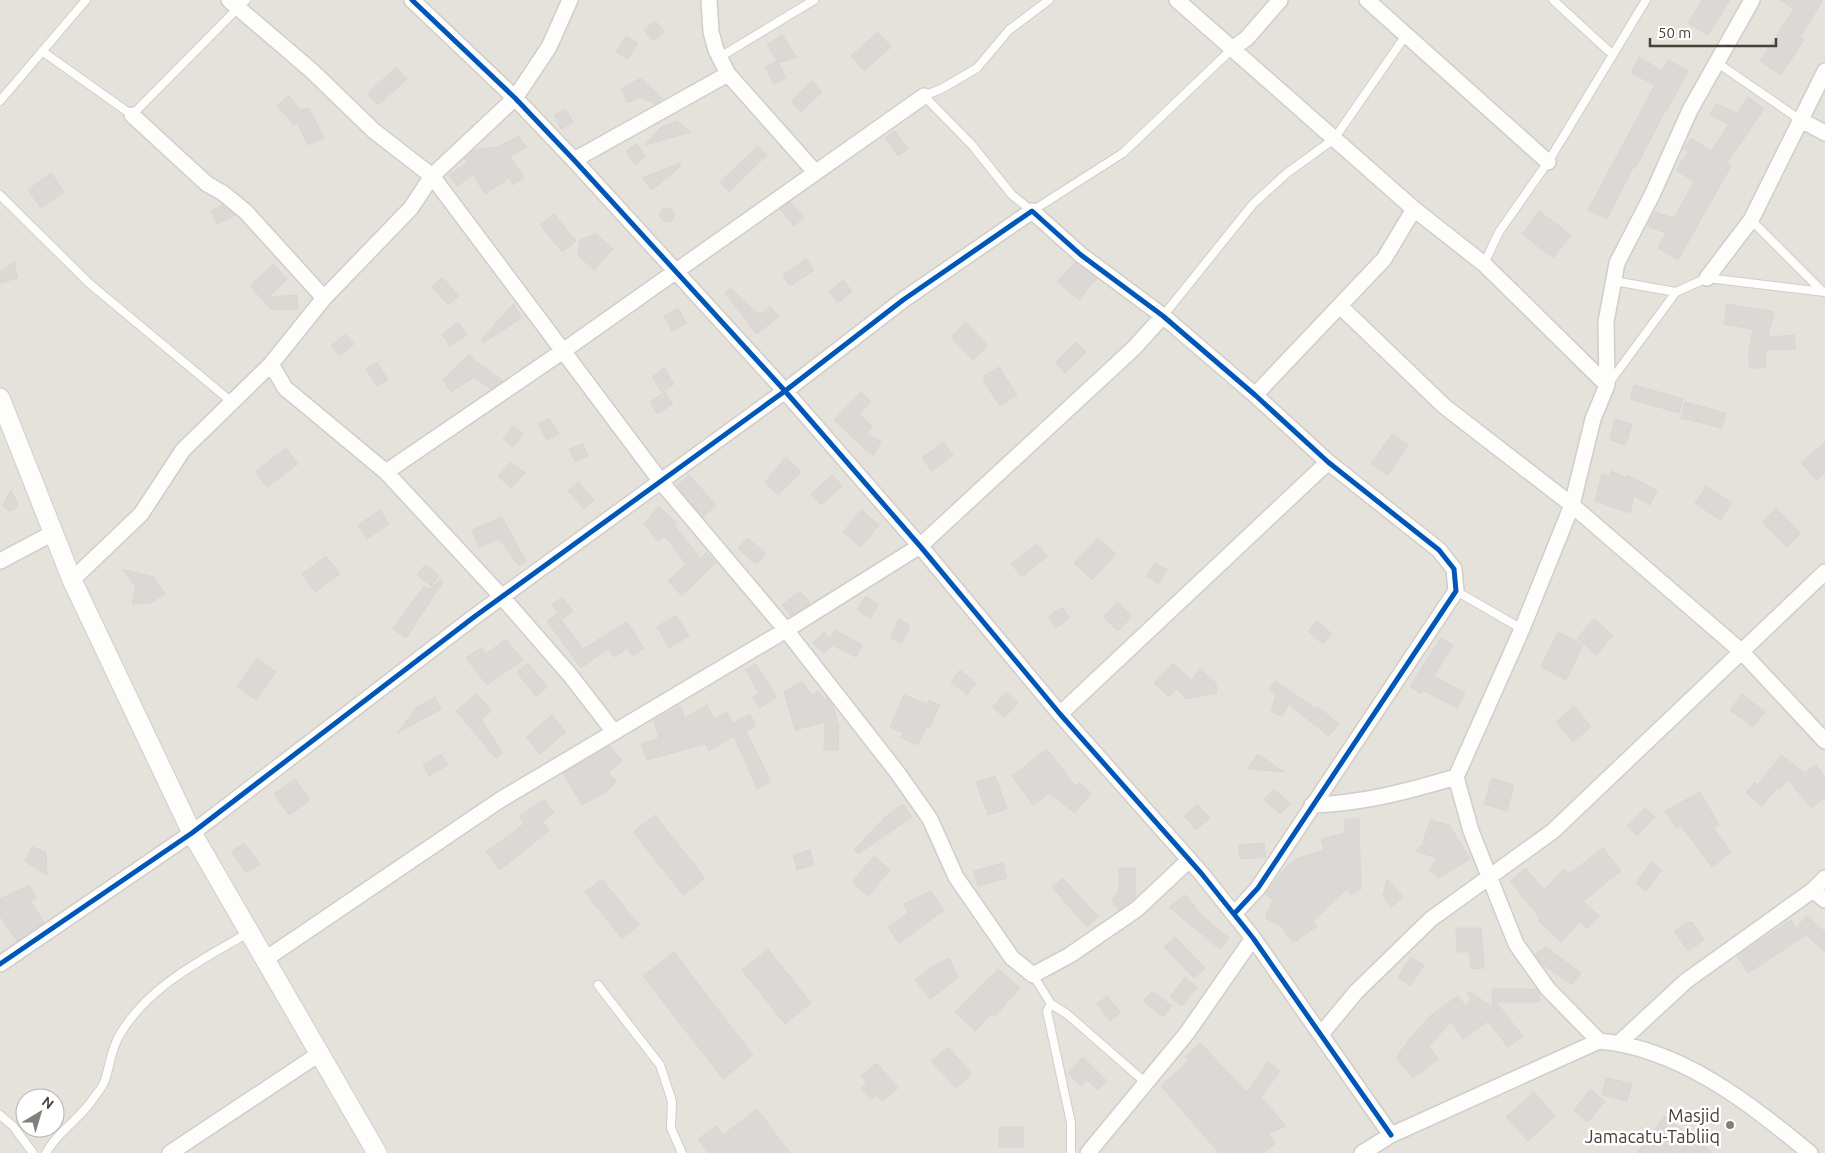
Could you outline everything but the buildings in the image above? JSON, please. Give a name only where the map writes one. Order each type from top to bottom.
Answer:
[{"type":"street","points":[[412,0],[515,98],[574,160],[785,391],[920,546],[1060,714],[1189,860],[1254,938],[1322,1033],[1391,1135]]},
{"type":"street","points":[[72,580],[141,514],[183,450],[271,364],[324,298],[411,208],[432,176],[515,98],[548,47],[570,0]]},
{"type":"street","points":[[709,0],[711,32],[728,74],[816,172]]},
{"type":"street","points":[[1177,0],[1414,209],[1484,264],[1608,384]]},
{"type":"street","points":[[1232,49],[1247,38],[1280,0]]},
{"type":"street","points":[[1367,0],[1548,162]]},
{"type":"street","points":[[1599,1041],[1548,989],[1516,944],[1471,831],[1456,777],[1522,629],[1572,505],[1594,419],[1608,384],[1606,322],[1617,263],[1652,195],[1690,110],[1752,0]]},
{"type":"street","points":[[238,2],[374,132],[432,176],[661,482],[786,630],[897,772],[930,819],[956,877],[1012,958],[1033,975],[1070,955],[1137,909],[1189,860]]},
{"type":"street","points":[[1708,278],[1752,220],[1799,119],[1825,71]]},
{"type":"street","points":[[574,160],[728,74]]},
{"type":"street","points":[[386,472],[563,351],[924,96]]},
{"type":"street","points":[[132,115],[207,184],[223,193],[246,212],[324,298]]},
{"type":"street","points":[[1799,119],[1825,133]]},
{"type":"street","points":[[1255,395],[1384,259],[1414,209]]},
{"type":"street","points":[[0,964],[192,833],[502,597],[785,391],[903,300],[1032,211],[1082,254],[1163,316],[1255,395],[1328,462],[1439,550],[1454,569],[1456,591],[1258,888],[1234,914]]},
{"type":"street","points":[[1340,306],[1444,406],[1572,505],[1742,652],[1825,741]]},
{"type":"street","points":[[264,960],[500,800],[786,630],[920,546],[1134,348],[1163,316]]},
{"type":"street","points":[[271,364],[285,388],[386,472],[502,597],[570,675],[614,732]]},
{"type":"street","points":[[0,398],[72,580],[192,833],[248,933],[377,1153]]},
{"type":"street","points":[[1060,714],[1328,462]]},
{"type":"street","points":[[0,561],[53,533]]},
{"type":"street","points":[[1322,1033],[1356,992],[1431,919],[1489,879],[1552,831],[1825,572]]},
{"type":"street","points":[[1312,805],[1352,804],[1389,797],[1456,777]]},
{"type":"street","points":[[1619,1043],[1686,981],[1819,895],[1825,878]]},
{"type":"street","points":[[1088,1153],[1187,1033],[1254,938]]},
{"type":"street","points":[[1362,1153],[1391,1135],[1599,1041],[1619,1043],[1675,1063],[1714,1082],[1753,1107],[1810,1153]]},
{"type":"street","points":[[170,1153],[319,1054]]},
{"type":"lane","points":[[0,101],[86,0]]},
{"type":"lane","points":[[720,57],[814,0]]},
{"type":"lane","points":[[1049,0],[1009,30],[977,68],[943,88],[924,96],[972,145],[1012,195],[1032,211],[1123,153],[1232,49]]},
{"type":"lane","points":[[1552,0],[1612,54]]},
{"type":"lane","points":[[1484,264],[1499,232],[1548,162],[1646,0]]},
{"type":"lane","points":[[42,51],[132,115],[238,2]]},
{"type":"lane","points":[[1163,316],[1253,204],[1287,173],[1334,139],[1406,35]]},
{"type":"lane","points":[[1716,62],[1799,119]]},
{"type":"lane","points":[[0,195],[90,284],[232,403]]},
{"type":"lane","points":[[1752,220],[1824,292]]},
{"type":"lane","points":[[1608,384],[1676,292],[1708,278],[1824,292]]},
{"type":"lane","points":[[1614,281],[1676,292]]},
{"type":"lane","points":[[1456,591],[1522,629]]},
{"type":"lane","points":[[46,1153],[53,1141],[77,1120],[95,1097],[104,1082],[119,1036],[137,1013],[159,990],[188,967],[248,933]]},
{"type":"lane","points":[[1033,975],[1051,1004],[1067,1014],[1146,1083]]},
{"type":"lane","points":[[598,985],[660,1065],[672,1101],[671,1128],[682,1153]]},
{"type":"lane","points":[[1051,1004],[1047,1011],[1069,1114],[1071,1153]]},
{"type":"lane","points":[[0,1115],[13,1126],[33,1153]]},
{"type":"shaded area","points":[[0,0],[1825,0],[1825,1153],[0,1153]]},
{"type":"cycle path","points":[[412,0],[515,98],[574,160],[785,391],[920,546],[1060,714],[1201,873],[1253,938],[1391,1135]]},
{"type":"cycle path","points":[[0,964],[192,833],[474,617],[785,391],[903,300],[1032,211],[1081,255],[1163,316],[1255,395],[1328,462],[1439,550],[1454,569],[1456,591],[1258,888],[1234,914]]},
{"type":"place","name":"Masjid Jamacatu-Tabliiq","points":[[1730,1125]]}]
